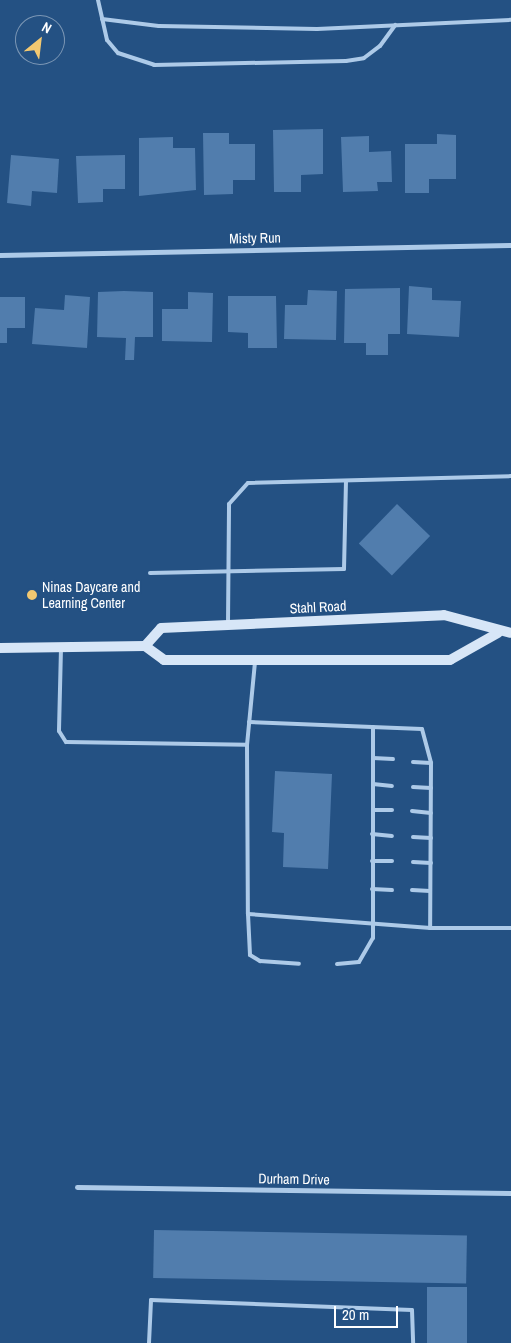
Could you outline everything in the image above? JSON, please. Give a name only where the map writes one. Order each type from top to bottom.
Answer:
[{"type":"street","name":"Misty Run","points":[[0,254],[511,245]]},
{"type":"street","name":"Stahl Road","points":[[498,633],[450,660],[256,657],[164,660],[145,646],[161,628],[444,615],[498,633],[511,633]]},
{"type":"street","points":[[0,648],[145,646]]},
{"type":"street","name":"Durham Drive","points":[[77,1187],[511,1194]]},
{"type":"lane","points":[[98,0],[107,40],[118,53],[154,65],[346,61],[364,58],[380,46],[395,25]]},
{"type":"lane","points":[[102,19],[159,26],[317,29],[511,20]]},
{"type":"lane","points":[[228,626],[229,504],[248,483],[346,482],[511,476]]},
{"type":"lane","points":[[150,573],[344,569],[346,482]]},
{"type":"lane","points":[[61,646],[59,731],[66,742],[247,745]]},
{"type":"lane","points":[[256,657],[247,745],[250,955],[260,961],[299,964]]},
{"type":"lane","points":[[250,722],[422,728],[431,763],[430,928]]},
{"type":"lane","points":[[337,964],[359,962],[367,954],[373,938],[373,727]]},
{"type":"lane","points":[[373,758],[392,759]]},
{"type":"lane","points":[[413,762],[431,763]]},
{"type":"lane","points":[[373,784],[392,786]]},
{"type":"lane","points":[[413,787],[431,788]]},
{"type":"lane","points":[[373,810],[392,810]]},
{"type":"lane","points":[[412,811],[431,813]]},
{"type":"lane","points":[[372,834],[392,836]]},
{"type":"lane","points":[[412,837],[430,838]]},
{"type":"lane","points":[[372,860],[392,861]]},
{"type":"lane","points":[[413,862],[431,863]]},
{"type":"lane","points":[[372,889],[392,890]]},
{"type":"lane","points":[[412,890],[430,891]]},
{"type":"lane","points":[[248,914],[430,928],[511,928]]},
{"type":"lane","points":[[149,1343],[151,1300],[412,1310],[413,1343]]},
{"type":"building","points":[[323,129],[323,174],[301,175],[301,192],[274,192],[273,130]]},
{"type":"building","points":[[203,133],[229,133],[229,144],[255,144],[255,180],[233,180],[233,194],[204,195]]},
{"type":"building","points":[[437,134],[456,135],[456,179],[429,179],[429,193],[405,193],[405,144],[437,144]]},
{"type":"building","points":[[369,136],[369,152],[391,151],[392,182],[377,182],[378,191],[343,192],[341,137]]},
{"type":"building","points":[[173,137],[173,148],[195,148],[196,190],[139,196],[139,138]]},
{"type":"building","points":[[11,155],[59,159],[57,193],[32,191],[31,206],[7,203]]},
{"type":"building","points":[[125,155],[125,189],[103,189],[103,202],[78,203],[76,156]]},
{"type":"building","points":[[409,286],[432,288],[432,300],[461,301],[459,337],[407,334]]},
{"type":"building","points":[[400,288],[400,334],[388,334],[388,355],[366,355],[366,343],[344,343],[345,289]]},
{"type":"building","points":[[308,290],[337,291],[336,340],[284,339],[285,305],[307,305]]},
{"type":"building","points":[[98,292],[153,292],[153,337],[135,337],[134,360],[125,360],[126,338],[97,337]]},
{"type":"building","points":[[188,292],[213,293],[212,342],[162,341],[162,309],[188,309]]},
{"type":"building","points":[[65,295],[90,297],[87,348],[32,344],[35,308],[64,310]]},
{"type":"building","points":[[228,296],[276,296],[277,348],[248,348],[248,333],[228,332]]},
{"type":"building","points":[[0,297],[25,297],[25,328],[7,328],[7,343],[0,343]]},
{"type":"building","points":[[397,504],[430,536],[392,576],[359,544]]},
{"type":"building","points":[[275,771],[332,774],[328,869],[283,867],[284,833],[272,832]]},
{"type":"building","points":[[154,1230],[467,1235],[466,1283],[153,1278]]},
{"type":"building","points":[[427,1287],[467,1287],[467,1343],[427,1343]]},
{"type":"place","name":"Ninas Daycare and Learning Center","points":[[32,595]]}]
